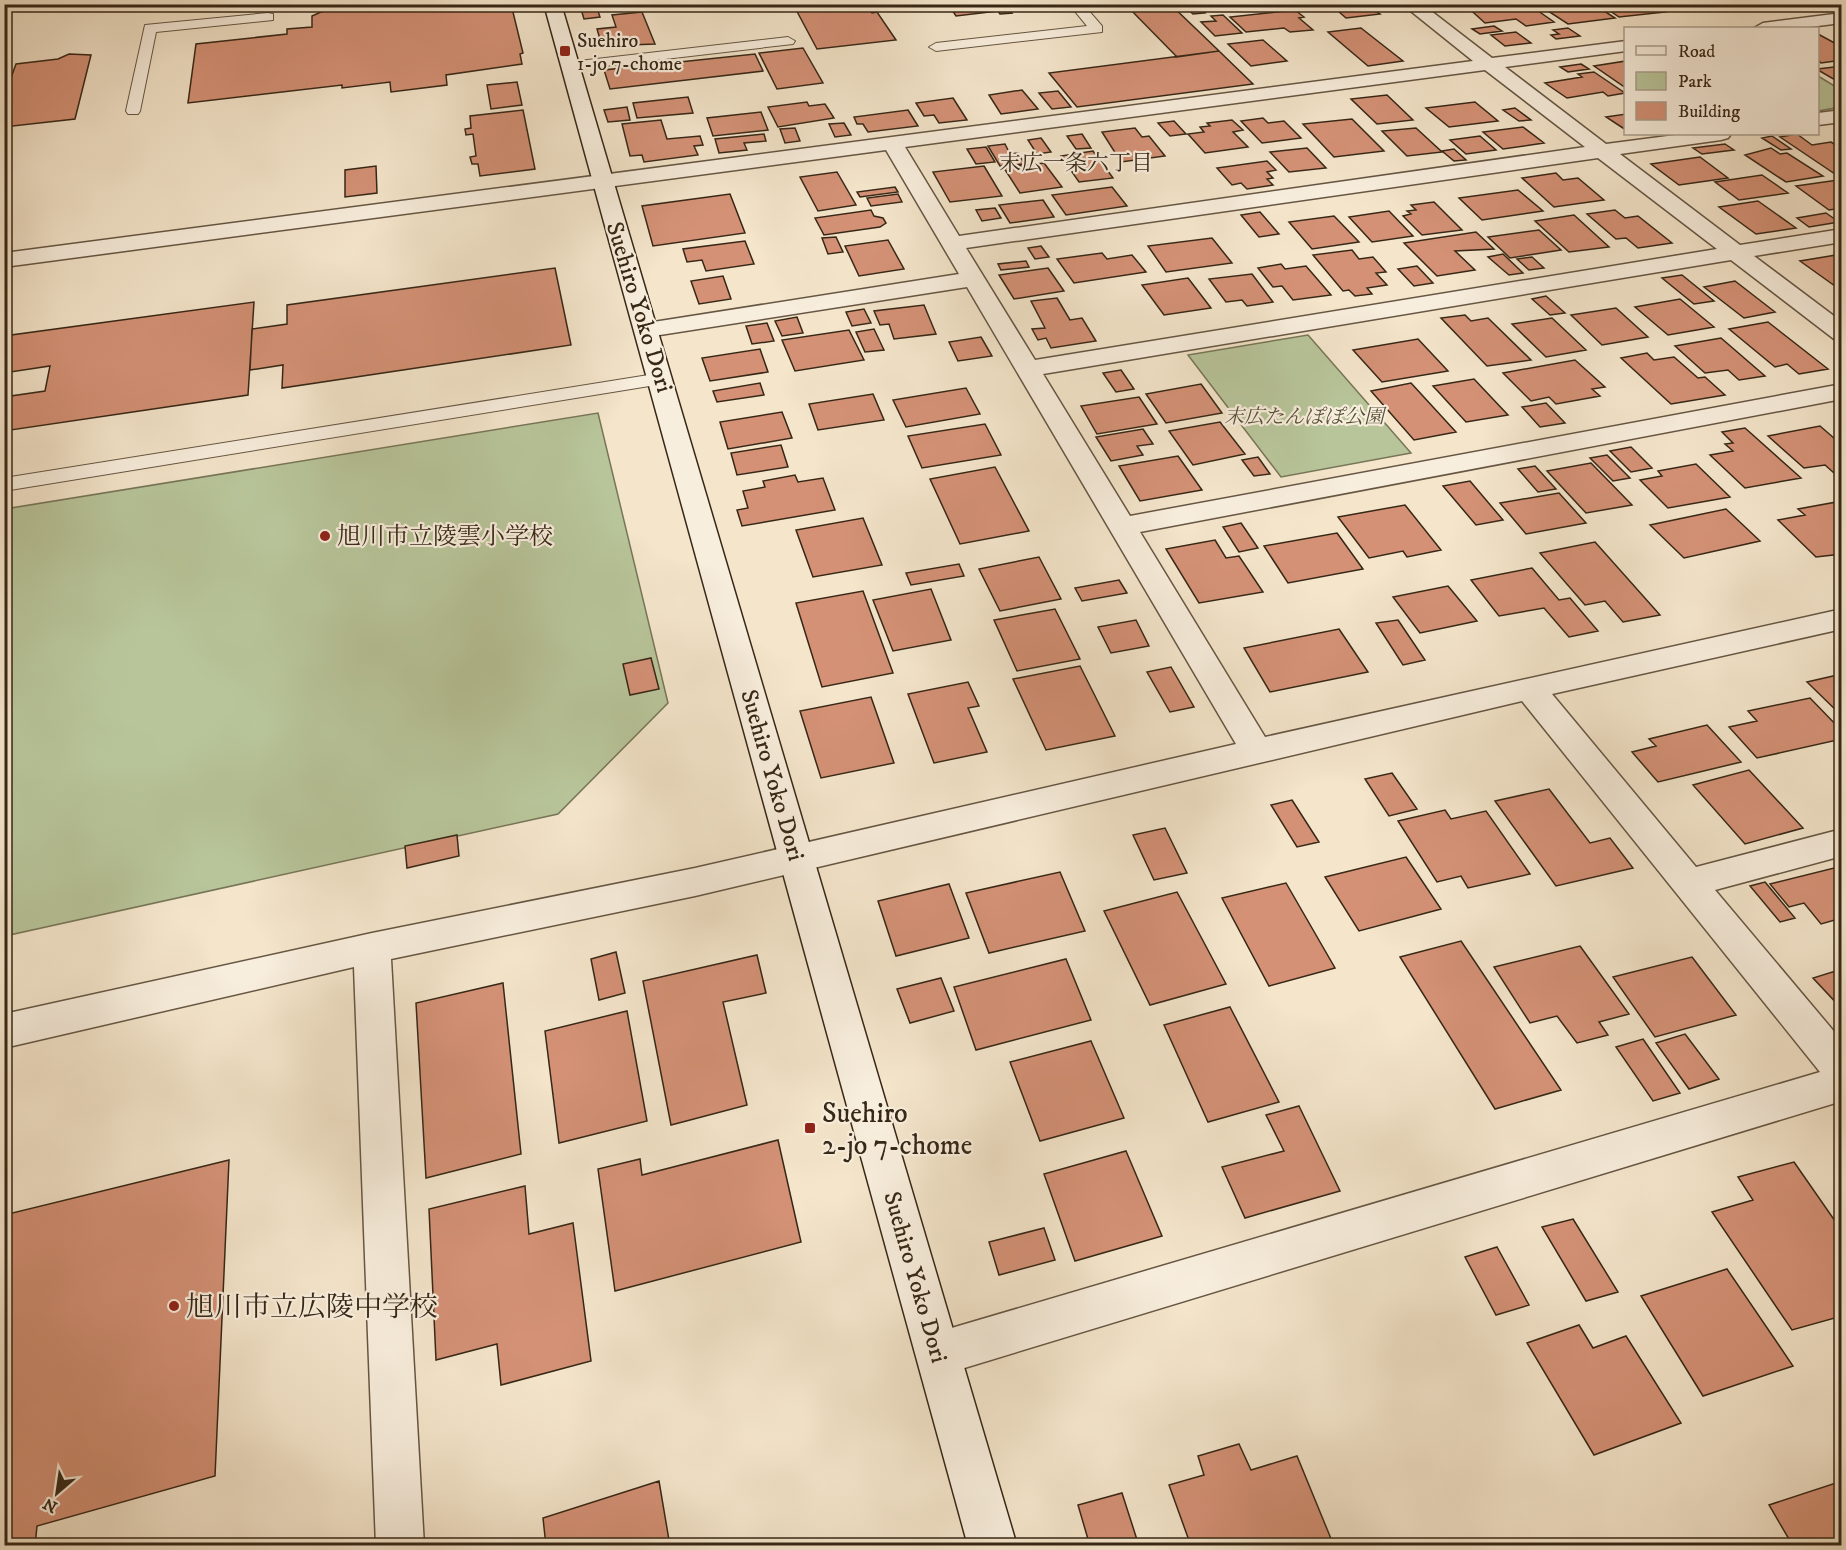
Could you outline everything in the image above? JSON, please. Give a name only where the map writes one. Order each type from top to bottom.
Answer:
[{"type":"highway","points":[[4,5],[12,4]]},
{"type":"street","name":"Suehiro Yoko Dori","points":[[552,4],[648,330],[993,1545]]},
{"type":"street","points":[[1410,4],[1842,334]]},
{"type":"street","points":[[1771,27],[1842,18]]},
{"type":"street","points":[[4,260],[1624,46]]},
{"type":"street","points":[[1819,119],[1842,116]]},
{"type":"street","points":[[951,244],[1714,135]]},
{"type":"street","points":[[892,143],[1257,751]]},
{"type":"street","points":[[1026,369],[1842,235]]},
{"type":"street","points":[[648,330],[972,279]]},
{"type":"street","points":[[1123,526],[1842,390]]},
{"type":"street","points":[[4,1031],[372,948],[695,882],[1529,688],[1842,620]]},
{"type":"street","points":[[1529,688],[1842,1070]]},
{"type":"street","points":[[1688,883],[1842,842]]},
{"type":"street","points":[[372,948],[400,1545]]},
{"type":"street","points":[[938,1354],[1842,1083]]},
{"type":"lane","points":[[208,4],[208,23]]},
{"type":"lane","points":[[936,47],[1096,29],[1075,4]]},
{"type":"lane","points":[[133,111],[150,28],[268,18]]},
{"type":"lane","points":[[570,66],[788,40]]},
{"type":"lane","points":[[4,485],[661,379]]},
{"type":"green space","points":[[1819,77],[1841,90],[1841,107],[1819,111]]},
{"type":"green space","name":"末広たんぽぽ公園","points":[[1308,335],[1411,453],[1281,477],[1188,355]]},
{"type":"green space","points":[[598,413],[668,703],[558,814],[5,936],[5,509]]},
{"type":"building","points":[[339,4],[511,4],[523,53],[520,54],[522,64],[446,75],[447,85],[391,92],[390,82],[342,88],[342,85],[188,103],[196,44],[287,34],[287,29],[312,27],[312,16]]},
{"type":"building","points":[[793,4],[866,4],[872,13],[877,12],[896,40],[817,49]]},
{"type":"building","points":[[948,4],[1005,4],[1012,13],[1000,14],[998,11],[956,16]]},
{"type":"building","points":[[1125,4],[1170,4],[1219,51],[1177,57]]},
{"type":"building","points":[[1196,4],[1205,13],[1193,14],[1184,6]]},
{"type":"building","points":[[1217,4],[1274,4],[1224,10]]},
{"type":"building","points":[[1330,4],[1375,4],[1382,10],[1376,11],[1380,14],[1346,18]]},
{"type":"building","points":[[1464,4],[1501,4],[1505,7],[1528,4],[1554,22],[1526,26],[1516,19],[1485,23]]},
{"type":"building","points":[[1600,4],[1653,4],[1665,12],[1619,17]]},
{"type":"building","points":[[1658,4],[1713,4],[1716,6],[1668,11]]},
{"type":"building","points":[[1767,4],[1820,4],[1823,6],[1774,8]]},
{"type":"building","points":[[596,5],[600,17],[584,19],[580,6]]},
{"type":"building","points":[[1595,5],[1615,18],[1568,24],[1548,11]]},
{"type":"building","points":[[1295,10],[1304,17],[1299,18],[1313,30],[1290,32],[1284,28],[1246,32],[1230,17]]},
{"type":"building","points":[[642,12],[655,44],[602,46],[597,29],[616,27],[612,15]]},
{"type":"building","points":[[1223,15],[1242,33],[1215,36],[1201,22],[1216,21],[1211,16]]},
{"type":"building","points":[[1494,26],[1502,31],[1480,34],[1472,29]]},
{"type":"building","points":[[1361,28],[1403,61],[1368,66],[1328,32]]},
{"type":"building","points":[[1568,28],[1580,36],[1556,39],[1551,35],[1559,34],[1553,30]]},
{"type":"building","points":[[1516,32],[1531,43],[1505,46],[1491,35]]},
{"type":"building","points":[[1819,35],[1842,47],[1842,60],[1821,63],[1819,61]]},
{"type":"building","points":[[1263,40],[1287,61],[1251,66],[1228,44]]},
{"type":"building","points":[[803,48],[823,83],[777,89],[759,53]]},
{"type":"building","points":[[1219,51],[1253,84],[1077,107],[1049,73]]},
{"type":"building","points":[[69,54],[91,55],[75,119],[4,127],[4,97],[16,64],[58,59]]},
{"type":"building","points":[[755,54],[763,71],[610,89],[604,70]]},
{"type":"building","points":[[1624,61],[1624,87],[1594,66]]},
{"type":"building","points":[[1581,64],[1589,69],[1568,72],[1560,67]]},
{"type":"building","points":[[1842,66],[1842,84],[1819,71]]},
{"type":"building","points":[[1594,72],[1624,93],[1608,96],[1603,92],[1567,98],[1545,83],[1582,77],[1578,74]]},
{"type":"building","points":[[517,82],[522,105],[491,109],[487,85]]},
{"type":"building","points":[[1022,90],[1038,109],[1001,114],[989,95]]},
{"type":"building","points":[[1058,91],[1071,107],[1052,109],[1039,93]]},
{"type":"building","points":[[1387,95],[1413,120],[1377,124],[1351,99]]},
{"type":"building","points":[[688,97],[693,113],[637,118],[633,103]]},
{"type":"building","points":[[953,98],[967,120],[939,123],[934,115],[924,116],[916,103]]},
{"type":"building","points":[[807,102],[809,106],[825,104],[834,118],[778,127],[768,107]]},
{"type":"building","points":[[1475,102],[1498,121],[1449,127],[1426,108]]},
{"type":"building","points":[[627,107],[630,120],[608,122],[604,110]]},
{"type":"building","points":[[1515,108],[1531,120],[1519,121],[1503,110]]},
{"type":"building","points":[[523,110],[535,169],[480,176],[478,164],[472,164],[470,157],[476,156],[473,134],[466,135],[465,129],[471,128],[470,116]]},
{"type":"building","points":[[908,110],[918,126],[868,132],[863,124],[857,124],[854,117]]},
{"type":"building","points":[[761,112],[768,130],[713,136],[707,118]]},
{"type":"building","points":[[1624,114],[1624,129],[1606,117]]},
{"type":"building","points":[[1263,118],[1268,123],[1284,121],[1301,138],[1262,143],[1241,121]]},
{"type":"building","points":[[1352,119],[1384,151],[1334,157],[1303,124]]},
{"type":"building","points":[[661,120],[667,139],[700,136],[703,145],[694,146],[698,155],[644,162],[642,155],[630,156],[622,124]]},
{"type":"building","points":[[1232,120],[1243,130],[1233,132],[1248,147],[1205,153],[1188,134],[1204,132],[1200,127],[1210,126],[1207,123]]},
{"type":"building","points":[[1174,121],[1186,134],[1170,136],[1158,123]]},
{"type":"building","points":[[844,123],[851,135],[835,137],[829,124]]},
{"type":"building","points":[[1523,127],[1544,143],[1503,149],[1483,132]]},
{"type":"building","points":[[795,128],[800,141],[785,143],[780,129]]},
{"type":"building","points":[[1135,128],[1142,137],[1149,136],[1165,156],[1121,162],[1102,132]]},
{"type":"building","points":[[1416,128],[1442,152],[1407,156],[1382,131]]},
{"type":"building","points":[[764,134],[766,141],[744,143],[747,150],[719,153],[715,139]]},
{"type":"building","points":[[1082,134],[1091,148],[1076,149],[1067,136]]},
{"type":"building","points":[[1798,135],[1812,145],[1831,142],[1842,149],[1842,173],[1835,174],[1780,137]]},
{"type":"building","points":[[1480,136],[1496,150],[1466,154],[1450,140]]},
{"type":"building","points":[[1772,136],[1791,149],[1781,150],[1762,138]]},
{"type":"building","points":[[1041,138],[1051,152],[1037,154],[1028,140]]},
{"type":"building","points":[[1005,144],[1010,154],[1018,153],[1025,164],[1000,166],[988,146]]},
{"type":"building","points":[[1725,144],[1734,150],[1702,154],[1693,148]]},
{"type":"building","points":[[986,147],[995,162],[976,164],[967,149]]},
{"type":"building","points":[[1307,148],[1326,168],[1289,172],[1270,152]]},
{"type":"building","points":[[1771,148],[1780,154],[1787,153],[1823,176],[1786,182],[1745,155]]},
{"type":"building","points":[[1454,149],[1466,160],[1454,161],[1442,151]]},
{"type":"building","points":[[1093,151],[1113,178],[1079,182],[1061,156]]},
{"type":"building","points":[[1700,157],[1728,178],[1679,185],[1651,164]]},
{"type":"building","points":[[1267,161],[1276,170],[1267,172],[1273,178],[1267,179],[1273,185],[1247,189],[1241,183],[1232,185],[1217,168]]},
{"type":"building","points":[[1044,163],[1062,187],[1020,193],[1004,168]]},
{"type":"building","points":[[376,166],[377,193],[345,197],[345,170]]},
{"type":"building","points":[[984,166],[1002,196],[950,202],[933,172]]},
{"type":"building","points":[[837,172],[856,205],[818,211],[800,177]]},
{"type":"building","points":[[1556,173],[1563,180],[1578,178],[1604,200],[1554,207],[1522,178]]},
{"type":"building","points":[[1762,175],[1788,193],[1739,200],[1715,182]]},
{"type":"building","points":[[1838,180],[1842,183],[1842,208],[1829,210],[1796,186]]},
{"type":"building","points":[[895,187],[898,192],[860,197],[857,192]]},
{"type":"building","points":[[1112,187],[1127,206],[1066,215],[1052,195]]},
{"type":"building","points":[[1518,190],[1543,211],[1482,220],[1459,198]]},
{"type":"building","points":[[730,194],[745,233],[653,246],[642,206]]},
{"type":"building","points":[[898,194],[902,202],[871,206],[867,198]]},
{"type":"building","points":[[1043,200],[1054,217],[1010,223],[999,205]]},
{"type":"building","points":[[1758,201],[1796,228],[1756,234],[1719,207]]},
{"type":"building","points":[[1434,202],[1462,230],[1422,235],[1403,216],[1411,214],[1407,211],[1416,210],[1411,205]]},
{"type":"building","points":[[995,208],[1001,218],[982,221],[976,210]]},
{"type":"building","points":[[871,210],[874,216],[883,218],[886,223],[880,227],[824,235],[815,218]]},
{"type":"building","points":[[1615,210],[1625,218],[1638,216],[1672,243],[1638,248],[1626,238],[1616,239],[1587,214]]},
{"type":"building","points":[[1389,211],[1413,236],[1372,242],[1349,217]]},
{"type":"building","points":[[1260,212],[1279,234],[1259,237],[1241,215]]},
{"type":"building","points":[[1826,213],[1839,222],[1809,227],[1797,218]]},
{"type":"building","points":[[1574,215],[1609,247],[1569,252],[1535,221]]},
{"type":"building","points":[[1334,216],[1359,242],[1312,249],[1289,222]]},
{"type":"building","points":[[1539,230],[1561,250],[1510,258],[1488,237]]},
{"type":"building","points":[[1476,232],[1494,249],[1455,251],[1475,270],[1437,276],[1404,243]]},
{"type":"building","points":[[836,237],[843,252],[828,254],[822,238]]},
{"type":"building","points":[[1212,238],[1232,263],[1166,272],[1148,246]]},
{"type":"building","points":[[888,240],[904,269],[859,276],[845,246]]},
{"type":"building","points":[[745,241],[754,264],[706,271],[702,260],[687,262],[683,249]]},
{"type":"building","points":[[1041,246],[1049,257],[1035,259],[1028,248]]},
{"type":"building","points":[[1352,250],[1359,259],[1373,257],[1386,272],[1376,273],[1387,285],[1367,288],[1372,294],[1355,296],[1349,290],[1343,291],[1313,255]]},
{"type":"building","points":[[1102,253],[1107,259],[1132,255],[1146,272],[1074,283],[1057,259]]},
{"type":"building","points":[[1503,254],[1523,273],[1509,275],[1488,257]]},
{"type":"building","points":[[1842,254],[1842,285],[1835,286],[1800,261]]},
{"type":"building","points":[[1532,257],[1544,268],[1529,270],[1517,259]]},
{"type":"building","points":[[1026,261],[1029,267],[1001,270],[998,264]]},
{"type":"building","points":[[1281,264],[1285,269],[1306,266],[1331,295],[1293,300],[1282,286],[1273,287],[1258,268]]},
{"type":"building","points":[[1417,266],[1433,283],[1414,286],[1398,269]]},
{"type":"building","points":[[555,268],[571,345],[282,388],[283,365],[250,370],[252,329],[287,324],[287,305]]},
{"type":"building","points":[[1048,268],[1064,291],[1014,299],[999,275]]},
{"type":"building","points":[[1252,274],[1273,302],[1247,306],[1242,300],[1226,302],[1209,279]]},
{"type":"building","points":[[1682,275],[1714,301],[1694,304],[1662,278]]},
{"type":"building","points":[[723,276],[731,299],[699,304],[691,281]]},
{"type":"building","points":[[1188,278],[1211,308],[1164,315],[1142,285]]},
{"type":"building","points":[[1735,281],[1775,312],[1744,318],[1704,287]]},
{"type":"building","points":[[1546,296],[1565,313],[1550,315],[1532,299]]},
{"type":"building","points":[[1057,298],[1070,320],[1082,318],[1096,341],[1051,348],[1046,338],[1038,340],[1032,329],[1045,328],[1031,301]]},
{"type":"building","points":[[1680,299],[1714,327],[1668,335],[1635,307]]},
{"type":"building","points":[[254,302],[248,395],[4,431],[4,397],[45,391],[50,366],[4,373],[4,336]]},
{"type":"building","points":[[924,305],[936,334],[894,339],[889,324],[880,325],[874,311]]},
{"type":"building","points":[[1616,308],[1648,337],[1602,345],[1571,315]]},
{"type":"building","points":[[864,309],[871,323],[852,326],[846,312]]},
{"type":"building","points":[[1465,315],[1471,321],[1488,318],[1531,360],[1487,366],[1441,318]]},
{"type":"building","points":[[797,317],[803,333],[782,336],[775,321]]},
{"type":"building","points":[[1552,318],[1586,350],[1546,357],[1512,324]]},
{"type":"building","points":[[1768,322],[1828,369],[1799,374],[1787,364],[1775,367],[1729,329]]},
{"type":"building","points":[[767,323],[774,341],[752,344],[746,326]]},
{"type":"building","points":[[874,329],[884,350],[865,352],[856,332]]},
{"type":"building","points":[[849,330],[864,360],[795,371],[782,340]]},
{"type":"building","points":[[981,337],[992,356],[958,361],[949,342]]},
{"type":"building","points":[[1721,338],[1765,376],[1739,380],[1728,370],[1705,373],[1675,346]]},
{"type":"building","points":[[1418,339],[1448,371],[1382,382],[1353,350]]},
{"type":"building","points":[[760,349],[768,372],[710,381],[702,358]]},
{"type":"building","points":[[1647,353],[1654,360],[1674,357],[1698,378],[1705,377],[1725,395],[1671,404],[1621,358]]},
{"type":"building","points":[[1575,360],[1605,387],[1592,389],[1600,396],[1556,404],[1549,397],[1531,401],[1503,373]]},
{"type":"building","points":[[1121,370],[1134,389],[1116,392],[1103,373]]},
{"type":"building","points":[[1474,379],[1508,415],[1466,422],[1433,386]]},
{"type":"building","points":[[760,383],[764,395],[717,402],[713,391]]},
{"type":"building","points":[[1411,383],[1456,432],[1414,440],[1371,391]]},
{"type":"building","points":[[1201,384],[1222,413],[1166,423],[1146,394]]},
{"type":"building","points":[[966,388],[980,414],[906,427],[893,400]]},
{"type":"building","points":[[873,394],[884,420],[818,430],[809,404]]},
{"type":"building","points":[[1139,397],[1157,424],[1097,434],[1081,406]]},
{"type":"building","points":[[1546,403],[1565,423],[1540,427],[1522,407]]},
{"type":"building","points":[[782,412],[792,438],[728,449],[720,422]]},
{"type":"building","points":[[1220,422],[1245,454],[1193,465],[1169,431]]},
{"type":"building","points":[[985,424],[1001,455],[922,468],[908,436]]},
{"type":"building","points":[[1820,426],[1842,445],[1842,471],[1834,473],[1825,465],[1804,468],[1768,436]]},
{"type":"building","points":[[1745,428],[1801,478],[1745,488],[1710,455],[1733,451],[1725,444],[1733,443],[1722,432]]},
{"type":"building","points":[[1143,429],[1153,444],[1137,446],[1143,455],[1111,461],[1096,437]]},
{"type":"building","points":[[781,445],[788,467],[737,475],[731,453]]},
{"type":"building","points":[[1631,447],[1652,468],[1631,472],[1610,451]]},
{"type":"building","points":[[1607,455],[1630,478],[1613,481],[1590,458]]},
{"type":"building","points":[[1178,456],[1202,490],[1140,501],[1119,466]]},
{"type":"building","points":[[1258,457],[1270,474],[1254,476],[1242,460]]},
{"type":"building","points":[[1591,463],[1632,505],[1586,513],[1547,471]]},
{"type":"building","points":[[1696,464],[1730,497],[1668,508],[1640,480],[1662,476],[1658,471]]},
{"type":"building","points":[[1535,466],[1556,489],[1538,492],[1518,469]]},
{"type":"building","points":[[995,467],[1029,531],[960,544],[930,479]]},
{"type":"building","points":[[795,475],[798,482],[823,478],[835,510],[742,526],[737,510],[748,508],[743,491],[765,487],[763,481]]},
{"type":"building","points":[[1470,481],[1503,520],[1476,525],[1443,486]]},
{"type":"building","points":[[1559,493],[1586,523],[1526,534],[1500,503]]},
{"type":"building","points":[[1842,501],[1842,554],[1816,557],[1778,520],[1805,515],[1798,509]]},
{"type":"building","points":[[1405,505],[1441,550],[1407,557],[1403,551],[1369,558],[1338,517]]},
{"type":"building","points":[[1726,509],[1760,541],[1684,558],[1650,525]]},
{"type":"building","points":[[863,518],[882,565],[813,577],[796,530]]},
{"type":"building","points":[[1241,523],[1258,548],[1239,552],[1223,527]]},
{"type":"building","points":[[1337,533],[1363,569],[1288,583],[1264,546]]},
{"type":"building","points":[[1215,540],[1226,558],[1239,556],[1263,592],[1199,603],[1166,549]]},
{"type":"building","points":[[1595,542],[1660,615],[1623,622],[1605,601],[1585,605],[1540,553]]},
{"type":"building","points":[[1039,557],[1061,599],[1000,611],[979,569]]},
{"type":"building","points":[[959,564],[964,576],[911,585],[906,573]]},
{"type":"building","points":[[1532,568],[1559,600],[1570,598],[1598,631],[1569,637],[1544,608],[1499,616],[1471,580]]},
{"type":"building","points":[[1119,580],[1127,593],[1082,601],[1075,588]]},
{"type":"building","points":[[1448,586],[1477,621],[1420,633],[1393,597]]},
{"type":"building","points":[[931,589],[951,640],[893,651],[873,600]]},
{"type":"building","points":[[863,591],[893,673],[822,687],[796,603]]},
{"type":"building","points":[[1055,609],[1080,659],[1017,671],[994,620]]},
{"type":"building","points":[[1136,620],[1149,646],[1111,653],[1098,627]]},
{"type":"building","points":[[1398,620],[1425,660],[1403,665],[1376,623]]},
{"type":"building","points":[[1339,629],[1368,672],[1270,692],[1244,648]]},
{"type":"building","points":[[651,658],[659,689],[630,695],[623,664]]},
{"type":"building","points":[[1080,666],[1115,736],[1046,750],[1013,679]]},
{"type":"building","points":[[1171,667],[1194,707],[1170,712],[1147,672]]},
{"type":"building","points":[[1842,674],[1842,716],[1807,682]]},
{"type":"building","points":[[968,682],[979,706],[968,708],[987,752],[934,763],[908,694]]},
{"type":"building","points":[[871,697],[894,763],[821,778],[800,711]]},
{"type":"building","points":[[1810,698],[1842,731],[1842,739],[1757,758],[1729,727],[1757,721],[1748,711]]},
{"type":"building","points":[[1707,725],[1741,762],[1658,782],[1632,752],[1656,746],[1649,739]]},
{"type":"building","points":[[1749,770],[1803,828],[1745,844],[1693,785]]},
{"type":"building","points":[[1392,773],[1417,809],[1389,816],[1365,779]]},
{"type":"building","points":[[1549,789],[1590,843],[1610,838],[1633,868],[1556,886],[1495,801]]},
{"type":"building","points":[[1292,800],[1319,842],[1297,847],[1271,805]]},
{"type":"building","points":[[1445,810],[1451,819],[1486,811],[1530,874],[1468,888],[1461,876],[1437,882],[1398,821]]},
{"type":"building","points":[[1165,828],[1187,873],[1154,880],[1133,835]]},
{"type":"building","points":[[457,835],[459,856],[407,868],[405,846]]},
{"type":"building","points":[[1406,857],[1441,909],[1359,931],[1325,877]]},
{"type":"building","points":[[1838,867],[1842,871],[1842,918],[1821,924],[1804,903],[1789,907],[1770,884]]},
{"type":"building","points":[[1060,872],[1085,931],[989,953],[966,893]]},
{"type":"building","points":[[1765,882],[1795,918],[1780,922],[1750,886]]},
{"type":"building","points":[[1286,883],[1335,968],[1269,986],[1222,898]]},
{"type":"building","points":[[949,884],[969,938],[896,956],[878,901]]},
{"type":"building","points":[[1177,892],[1226,984],[1150,1005],[1104,911]]},
{"type":"building","points":[[1461,941],[1561,1090],[1495,1109],[1400,957]]},
{"type":"building","points":[[1580,946],[1629,1014],[1599,1022],[1608,1035],[1577,1043],[1557,1016],[1530,1023],[1494,967]]},
{"type":"building","points":[[616,952],[625,993],[599,1000],[591,959]]},
{"type":"building","points":[[757,955],[766,993],[723,1002],[747,1105],[671,1125],[643,981]]},
{"type":"building","points":[[1692,957],[1736,1015],[1655,1037],[1613,977]]},
{"type":"building","points":[[1066,959],[1091,1020],[976,1050],[954,987]]},
{"type":"building","points":[[1842,969],[1842,1009],[1813,978]]},
{"type":"building","points":[[941,978],[954,1011],[910,1023],[897,989]]},
{"type":"building","points":[[503,983],[521,1154],[426,1178],[416,1003]]},
{"type":"building","points":[[1230,1007],[1279,1102],[1208,1122],[1164,1025]]},
{"type":"building","points":[[627,1011],[647,1121],[559,1143],[545,1031]]},
{"type":"building","points":[[1685,1034],[1719,1079],[1689,1089],[1656,1043]]},
{"type":"building","points":[[1643,1039],[1680,1093],[1653,1101],[1616,1047]]},
{"type":"building","points":[[1091,1041],[1124,1118],[1040,1141],[1010,1062]]},
{"type":"building","points":[[1299,1106],[1340,1191],[1245,1218],[1222,1167],[1284,1151],[1266,1115]]},
{"type":"building","points":[[778,1140],[801,1242],[615,1291],[598,1169],[640,1159],[642,1175]]},
{"type":"building","points":[[1126,1151],[1162,1236],[1075,1261],[1044,1174]]},
{"type":"building","points":[[229,1160],[215,1476],[37,1526],[35,1546],[4,1546],[4,1215]]},
{"type":"building","points":[[1794,1162],[1842,1231],[1842,1316],[1792,1330],[1712,1212],[1753,1200],[1738,1177]]},
{"type":"building","points":[[525,1186],[529,1234],[573,1223],[591,1361],[501,1385],[497,1344],[436,1360],[429,1209]]},
{"type":"building","points":[[1573,1219],[1618,1292],[1586,1301],[1542,1227]]},
{"type":"building","points":[[1044,1228],[1055,1260],[999,1275],[989,1242]]},
{"type":"building","points":[[1497,1247],[1529,1305],[1496,1315],[1465,1257]]},
{"type":"building","points":[[1727,1269],[1793,1366],[1703,1396],[1641,1296]]},
{"type":"building","points":[[1579,1325],[1593,1348],[1626,1336],[1681,1423],[1594,1455],[1527,1343]]},
{"type":"building","points":[[1239,1444],[1251,1470],[1297,1456],[1334,1546],[1191,1546],[1169,1485],[1204,1475],[1198,1456]]},
{"type":"building","points":[[659,1481],[670,1546],[546,1546],[543,1518]]},
{"type":"building","points":[[1842,1481],[1842,1546],[1793,1546],[1769,1505]]},
{"type":"building","points":[[1122,1493],[1139,1546],[1090,1546],[1078,1505]]},
{"type":"place","name":"Suehiro 1-jo 7-chome","points":[[565,51]]},
{"type":"place","name":"旭川市立陵雲小学校","points":[[325,536]]},
{"type":"place","name":"Suehiro 2-jo 7-chome","points":[[810,1128]]},
{"type":"place","name":"旭川市立広陵中学校","points":[[174,1306]]},
{"type":"district","name":"末広一条六丁目","points":[[1076,162]]}]
